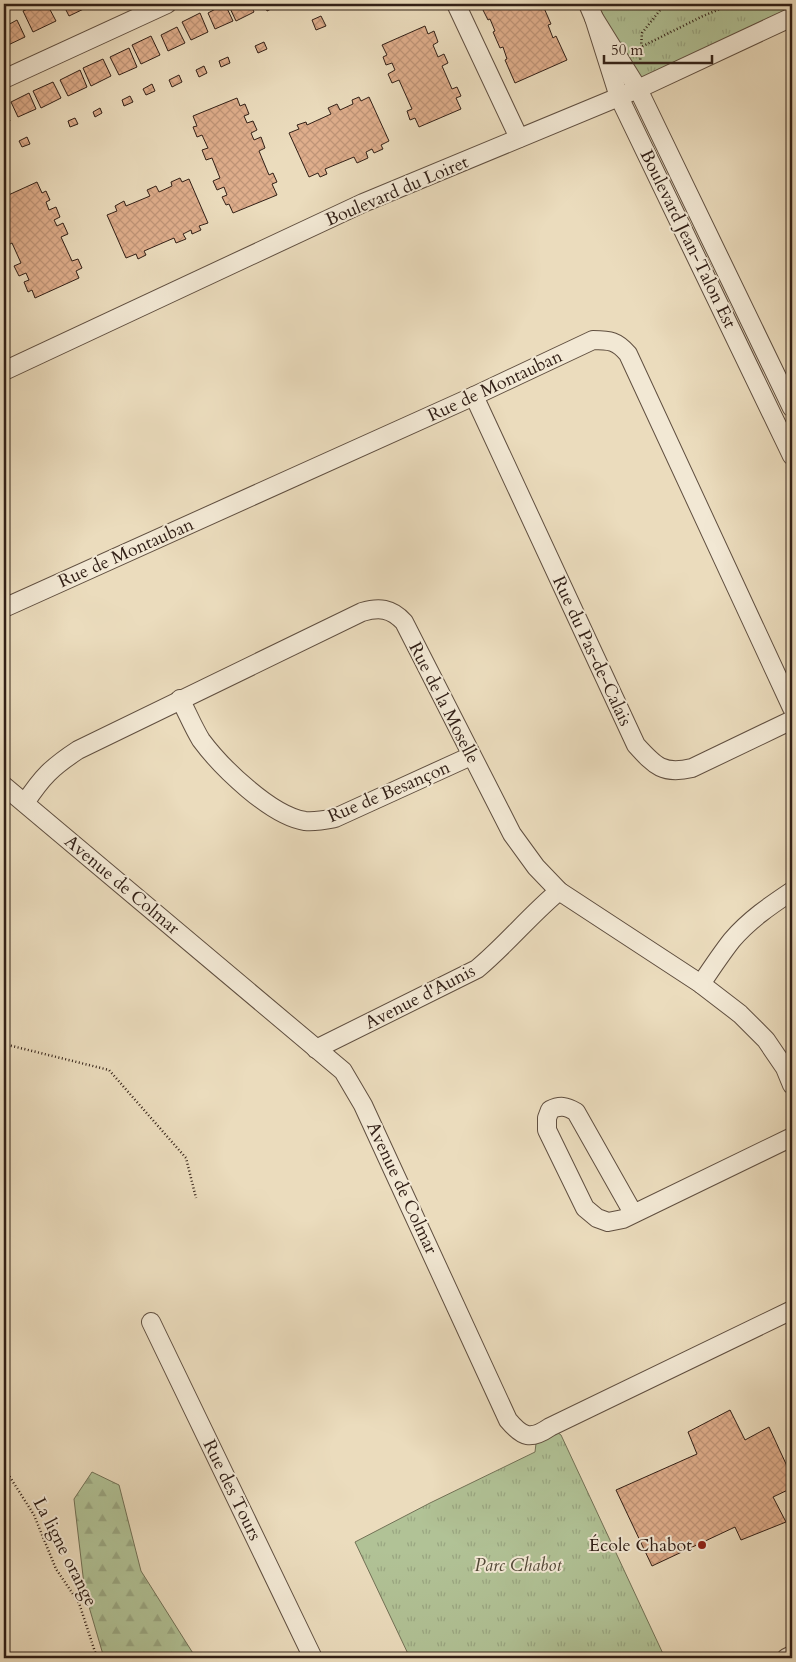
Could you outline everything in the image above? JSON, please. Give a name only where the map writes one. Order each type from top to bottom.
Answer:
[{"type":"street","points":[[4,79],[167,4]]},
{"type":"street","points":[[456,4],[519,138]]},
{"type":"street","name":"Boulevard Jean-Talon Est","points":[[591,11],[638,89],[792,408]]},
{"type":"street","name":"Boulevard Jean-Talon Est","points":[[591,11],[619,97],[792,456]]},
{"type":"street","name":"Boulevard du Loiret","points":[[4,371],[363,203],[638,89],[792,17]]},
{"type":"street","name":"Rue de Montauban","points":[[4,608],[474,396],[593,340],[607,340],[620,344],[628,354],[792,708]]},
{"type":"street","name":"Rue du Pas-de-Calais","points":[[474,396],[636,745],[650,761],[663,769],[676,772],[692,768],[792,720]]},
{"type":"street","name":"Rue de la Moselle","points":[[25,803],[40,780],[56,764],[78,750],[362,612],[376,608],[388,610],[404,622],[512,834],[536,867],[559,890],[700,984],[740,1014],[766,1040],[784,1068],[792,1085]]},
{"type":"street","name":"Rue de Besançon","points":[[180,699],[201,739],[222,765],[255,794],[287,816],[304,821],[318,822],[335,818],[471,756]]},
{"type":"street","name":"Avenue de Colmar","points":[[4,786],[342,1071],[363,1105],[508,1420],[517,1430],[527,1435],[538,1436],[550,1427],[792,1310]]},
{"type":"street","name":"Avenue d'Aunis","points":[[316,1049],[477,969],[491,958],[538,908],[559,890]]},
{"type":"street","points":[[700,984],[732,940],[751,921],[792,891]]},
{"type":"street","points":[[633,1213],[576,1112],[568,1107],[559,1106],[550,1110],[547,1118],[547,1130],[585,1208],[596,1218],[608,1222],[623,1219],[792,1137]]},
{"type":"street","name":"Rue des Tours","points":[[151,1322],[313,1658]]},
{"type":"street","points":[[786,1658],[792,1655]]},
{"type":"path","points":[[640,64],[642,33],[665,4]]},
{"type":"path","points":[[641,47],[703,16],[732,4]]},
{"type":"path","points":[[4,1044],[109,1070],[186,1158],[196,1198]]},
{"type":"path","name":"La ligne orange","points":[[4,1460],[8,1474],[34,1515],[56,1569],[79,1603],[97,1658]]},
{"type":"green space","points":[[588,4],[792,4],[792,17],[638,89]]},
{"type":"green space","name":"Parc Chabot","points":[[550,1427],[561,1435],[665,1658],[410,1658],[355,1542],[535,1452],[537,1435]]},
{"type":"green space","points":[[92,1472],[119,1485],[141,1571],[196,1658],[104,1658],[85,1593],[74,1499]]},
{"type":"building","points":[[39,4],[47,4],[56,21],[33,32],[23,11]]},
{"type":"building","points":[[63,4],[92,4],[92,5],[69,16]]},
{"type":"building","points":[[225,4],[233,21],[215,29],[208,13]]},
{"type":"building","points":[[228,4],[250,4],[254,12],[236,21]]},
{"type":"building","points":[[261,4],[276,4],[277,6],[267,11],[265,5],[262,6]]},
{"type":"building","points":[[480,4],[538,4],[541,10],[544,8],[551,24],[548,25],[553,38],[556,36],[567,60],[515,83],[505,60],[507,59],[503,47],[500,48],[490,19],[488,20]]},
{"type":"building","points":[[200,13],[208,32],[191,40],[182,22]]},
{"type":"building","points":[[321,16],[326,26],[316,30],[312,20]]},
{"type":"building","points":[[17,20],[25,37],[6,46],[4,27]]},
{"type":"building","points":[[425,26],[428,34],[434,31],[438,42],[433,45],[438,57],[444,54],[448,63],[442,66],[452,89],[457,87],[461,96],[456,98],[461,109],[419,127],[415,118],[410,120],[407,111],[412,109],[399,80],[392,83],[388,74],[395,70],[392,63],[386,65],[383,57],[387,55],[382,45]]},
{"type":"building","points":[[177,27],[185,43],[168,51],[161,35]]},
{"type":"building","points":[[151,36],[160,55],[141,64],[132,45]]},
{"type":"building","points":[[264,42],[267,49],[258,53],[255,46]]},
{"type":"building","points":[[129,48],[137,67],[119,75],[110,57]]},
{"type":"building","points":[[228,57],[230,63],[221,67],[219,61]]},
{"type":"building","points":[[103,59],[111,76],[91,86],[83,68]]},
{"type":"building","points":[[204,66],[207,73],[199,77],[196,70]]},
{"type":"building","points":[[80,70],[87,87],[68,96],[60,80]]},
{"type":"building","points":[[179,75],[182,82],[172,87],[169,80]]},
{"type":"building","points":[[53,82],[61,98],[41,108],[33,91]]},
{"type":"building","points":[[152,84],[155,91],[146,95],[143,89]]},
{"type":"building","points":[[29,93],[36,109],[18,117],[11,102]]},
{"type":"building","points":[[130,96],[133,102],[124,106],[122,100]]},
{"type":"building","points":[[359,97],[361,101],[369,97],[389,141],[381,145],[383,149],[374,153],[372,149],[366,152],[368,158],[357,163],[354,157],[325,169],[327,174],[320,177],[318,173],[309,177],[289,133],[299,129],[297,125],[306,122],[307,125],[331,114],[328,108],[337,104],[340,110],[353,104],[352,100]]},
{"type":"building","points":[[237,98],[240,106],[245,104],[249,114],[244,116],[247,123],[253,121],[257,130],[251,133],[254,140],[261,137],[265,148],[259,151],[269,175],[273,173],[277,182],[272,184],[277,195],[233,213],[229,204],[226,205],[222,197],[227,195],[224,187],[217,190],[213,181],[220,178],[212,158],[206,160],[202,150],[208,148],[202,135],[197,137],[193,127],[197,126],[193,116]]},
{"type":"building","points":[[4,107],[10,121],[4,124]]},
{"type":"building","points":[[100,108],[102,113],[95,117],[93,112]]},
{"type":"building","points":[[75,118],[78,124],[70,127],[68,121]]},
{"type":"building","points":[[27,137],[30,144],[22,147],[19,141]]},
{"type":"building","points":[[180,178],[182,182],[189,179],[208,223],[199,226],[201,230],[192,234],[191,230],[183,234],[186,239],[176,243],[174,238],[144,251],[146,255],[138,259],[136,254],[126,258],[107,215],[117,211],[115,206],[124,201],[126,206],[150,196],[147,190],[156,186],[159,192],[172,186],[171,182]]},
{"type":"building","points":[[37,182],[42,193],[46,191],[50,200],[46,202],[49,210],[56,207],[60,217],[54,220],[57,226],[63,223],[68,234],[61,237],[72,261],[78,259],[82,268],[76,271],[79,278],[35,298],[32,290],[28,292],[24,282],[29,280],[26,273],[19,276],[14,266],[21,263],[12,243],[6,246],[4,242],[4,235],[8,233],[4,223],[4,197]]},
{"type":"building","points":[[4,297],[9,309],[4,311]]},
{"type":"building","points":[[730,1410],[745,1440],[769,1427],[792,1477],[792,1488],[773,1497],[786,1522],[741,1540],[735,1527],[652,1566],[616,1490],[697,1454],[688,1432]]},
{"type":"place","name":"École Chabot","points":[[702,1545]]}]
